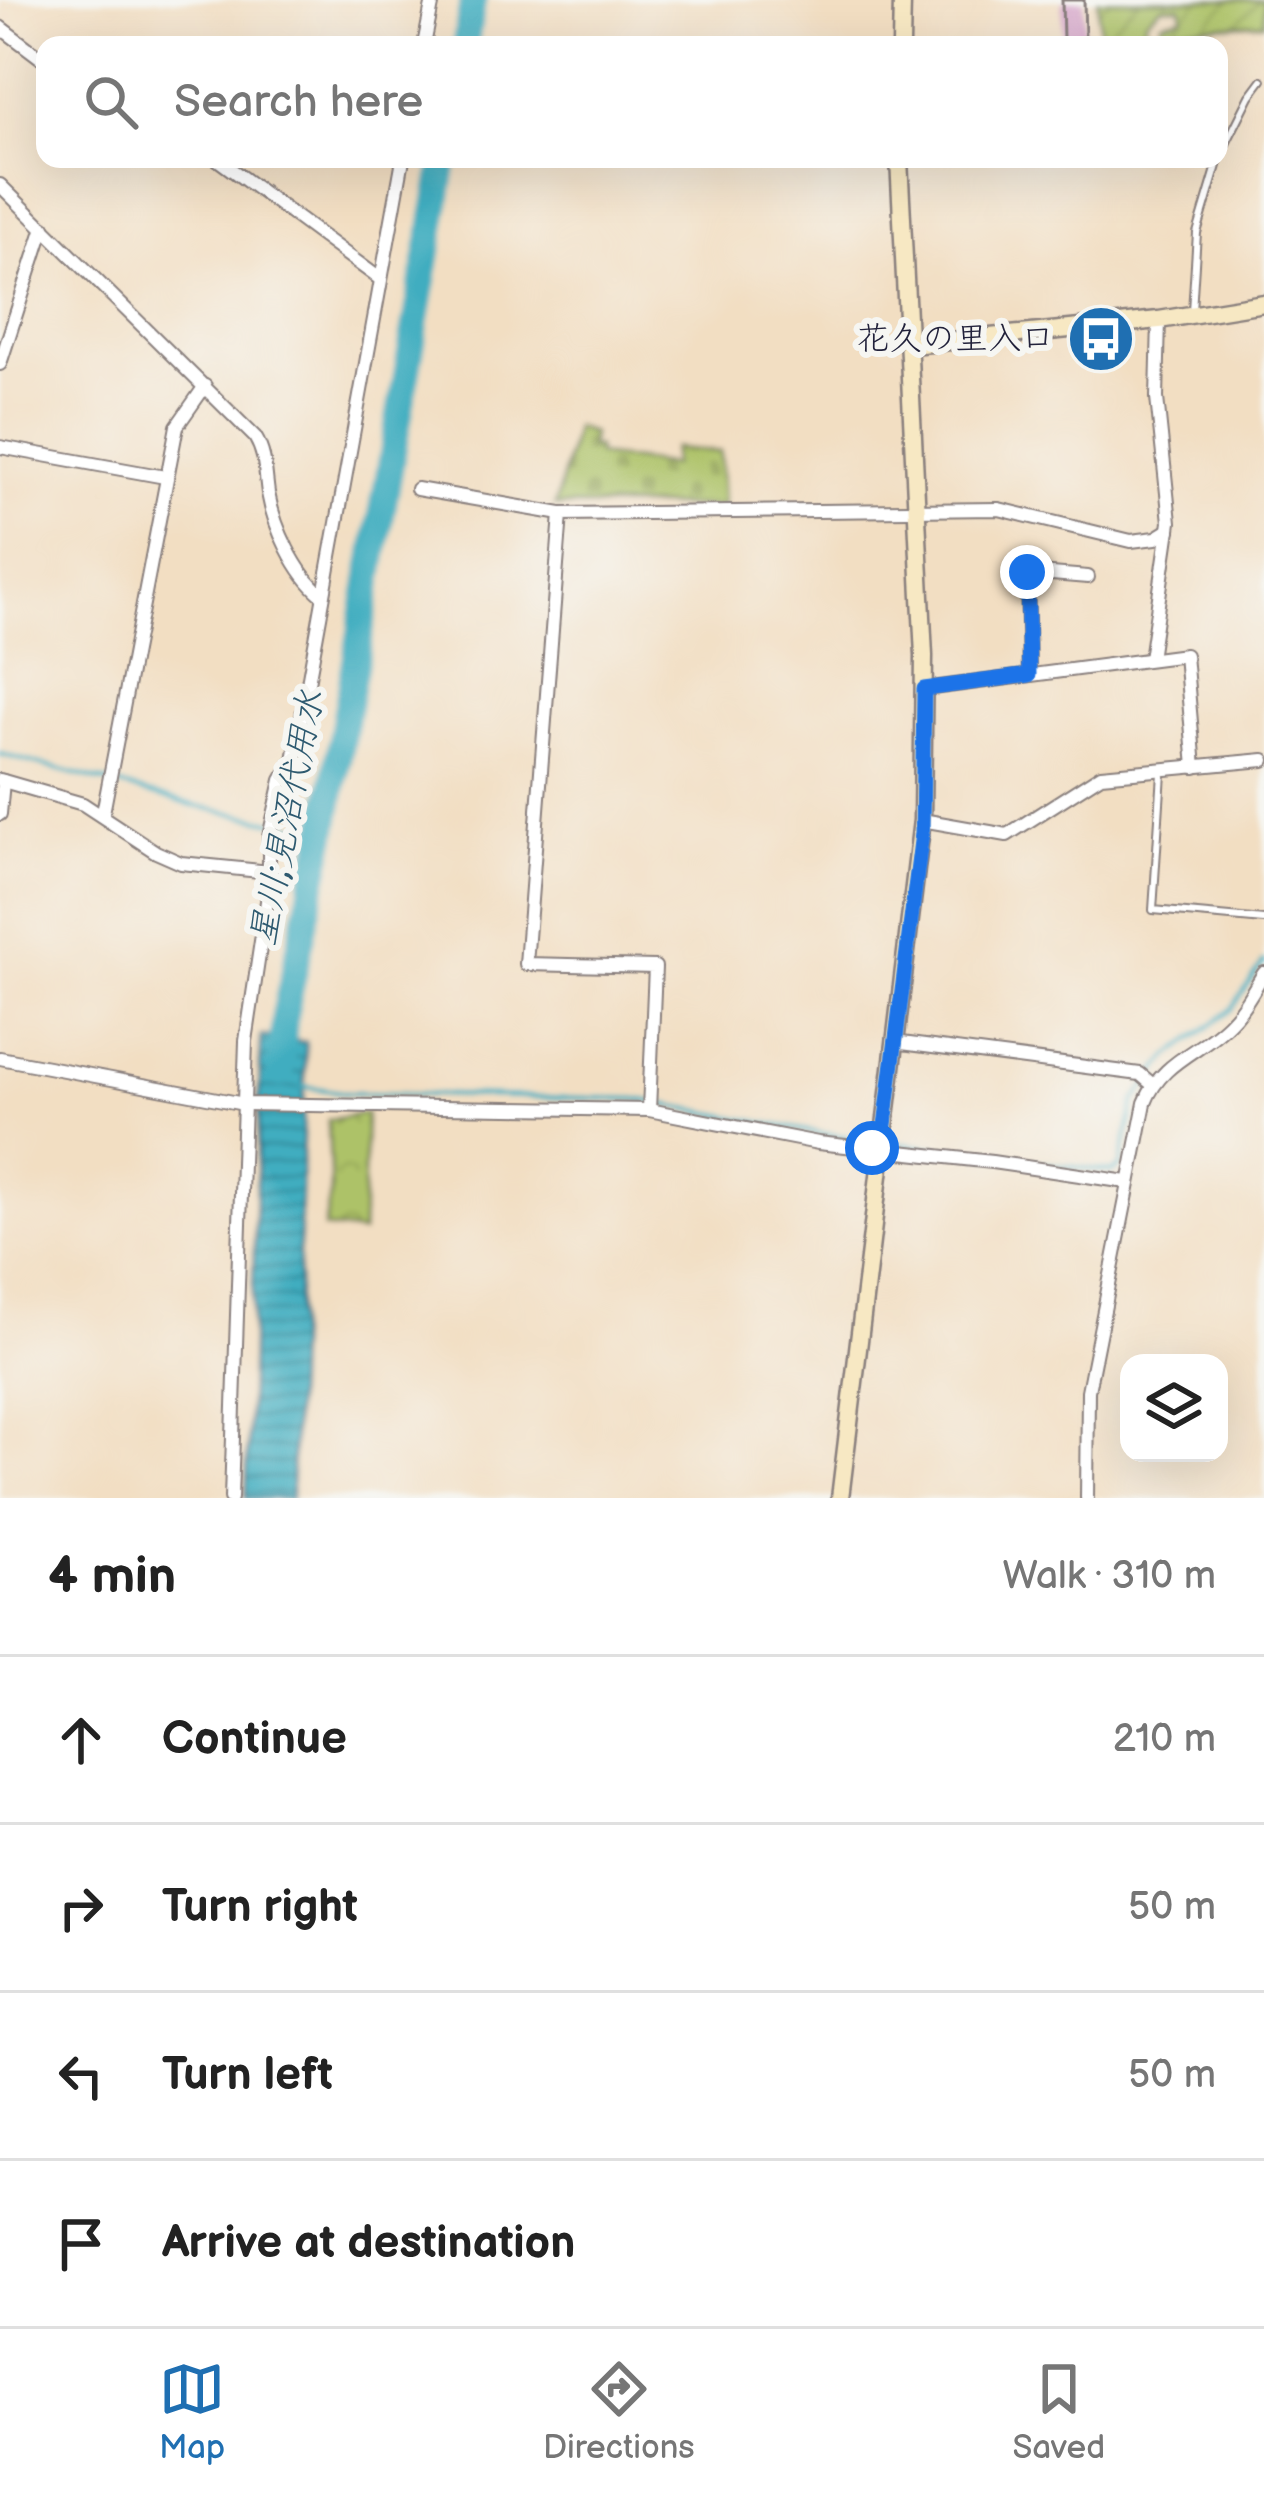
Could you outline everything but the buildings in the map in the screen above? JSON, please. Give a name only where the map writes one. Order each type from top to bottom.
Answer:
[{"type":"street","points":[[426,36],[433,0]]},
{"type":"street","points":[[901,36],[902,0]]},
{"type":"street","points":[[0,26],[36,54]]},
{"type":"street","points":[[229,168],[380,279]]},
{"type":"street","points":[[231,1498],[250,1002],[270,872],[269,837],[276,801],[294,760],[401,168]]},
{"type":"street","points":[[840,1498],[922,820],[924,689],[899,168]]},
{"type":"street","points":[[0,184],[205,386],[262,449],[274,521],[304,574],[322,595]]},
{"type":"street","points":[[0,364],[44,227]]},
{"type":"street","points":[[910,345],[1159,320],[1264,303]]},
{"type":"street","points":[[1150,659],[1168,530],[1157,398],[1159,320]]},
{"type":"street","points":[[103,813],[177,426],[205,386]]},
{"type":"street","points":[[0,447],[165,477]]},
{"type":"street","points":[[417,489],[561,514],[999,509],[1131,541],[1156,538],[1168,530]]},
{"type":"street","points":[[561,514],[526,964],[655,967],[649,1109]]},
{"type":"street","points":[[1029,675],[1027,572],[1088,577]]},
{"type":"street","points":[[924,689],[1185,655],[1195,767]]},
{"type":"street","points":[[922,820],[1006,835],[1100,775],[1264,760]]},
{"type":"street","points":[[0,814],[1,781],[103,813],[156,852],[182,863],[270,872]]},
{"type":"street","points":[[1088,1498],[1088,1390],[1126,1182],[1153,1085],[1166,1068],[1231,1022],[1264,973]]},
{"type":"street","points":[[894,1042],[1140,1074],[1153,1085]]},
{"type":"street","points":[[0,1058],[249,1104],[649,1109],[818,1143],[1126,1182]]},
{"type":"lane","points":[[1228,140],[1262,80]]},
{"type":"lane","points":[[1192,314],[1197,233],[1216,168]]},
{"type":"lane","points":[[1162,769],[1153,910],[1264,920]]},
{"type":"green space","points":[[1098,0],[1264,0],[1264,23],[1162,29],[1161,22],[1183,17],[1181,7],[1161,7],[1146,20],[1146,36],[1100,36]]},
{"type":"green space","points":[[575,427],[592,433],[590,447],[597,447],[597,455],[672,465],[673,448],[720,452],[723,506],[555,506]]},
{"type":"green space","points":[[366,1113],[362,1233],[324,1228],[331,1191],[328,1120]]},
{"type":"water","points":[[261,1036],[306,1042],[291,1498],[246,1498]]},
{"type":"waterway","name":"星川;見沼代用水","points":[[467,36],[473,0]]},
{"type":"waterway","name":"星川;見沼代用水","points":[[280,1074],[285,1013],[325,832],[443,168]]},
{"type":"waterway","points":[[0,754],[197,806],[325,832]]},
{"type":"waterway","points":[[302,1086],[346,1093],[637,1099],[818,1133],[1112,1172],[1120,1167],[1135,1101],[1168,1057],[1231,1010],[1264,962]]},
{"type":"place","name":"花久の里入口","points":[[1101,339]]},
{"type":"route","points":[[872,1148],[882,1149],[922,833],[924,689],[1029,675],[1027,572]]}]
